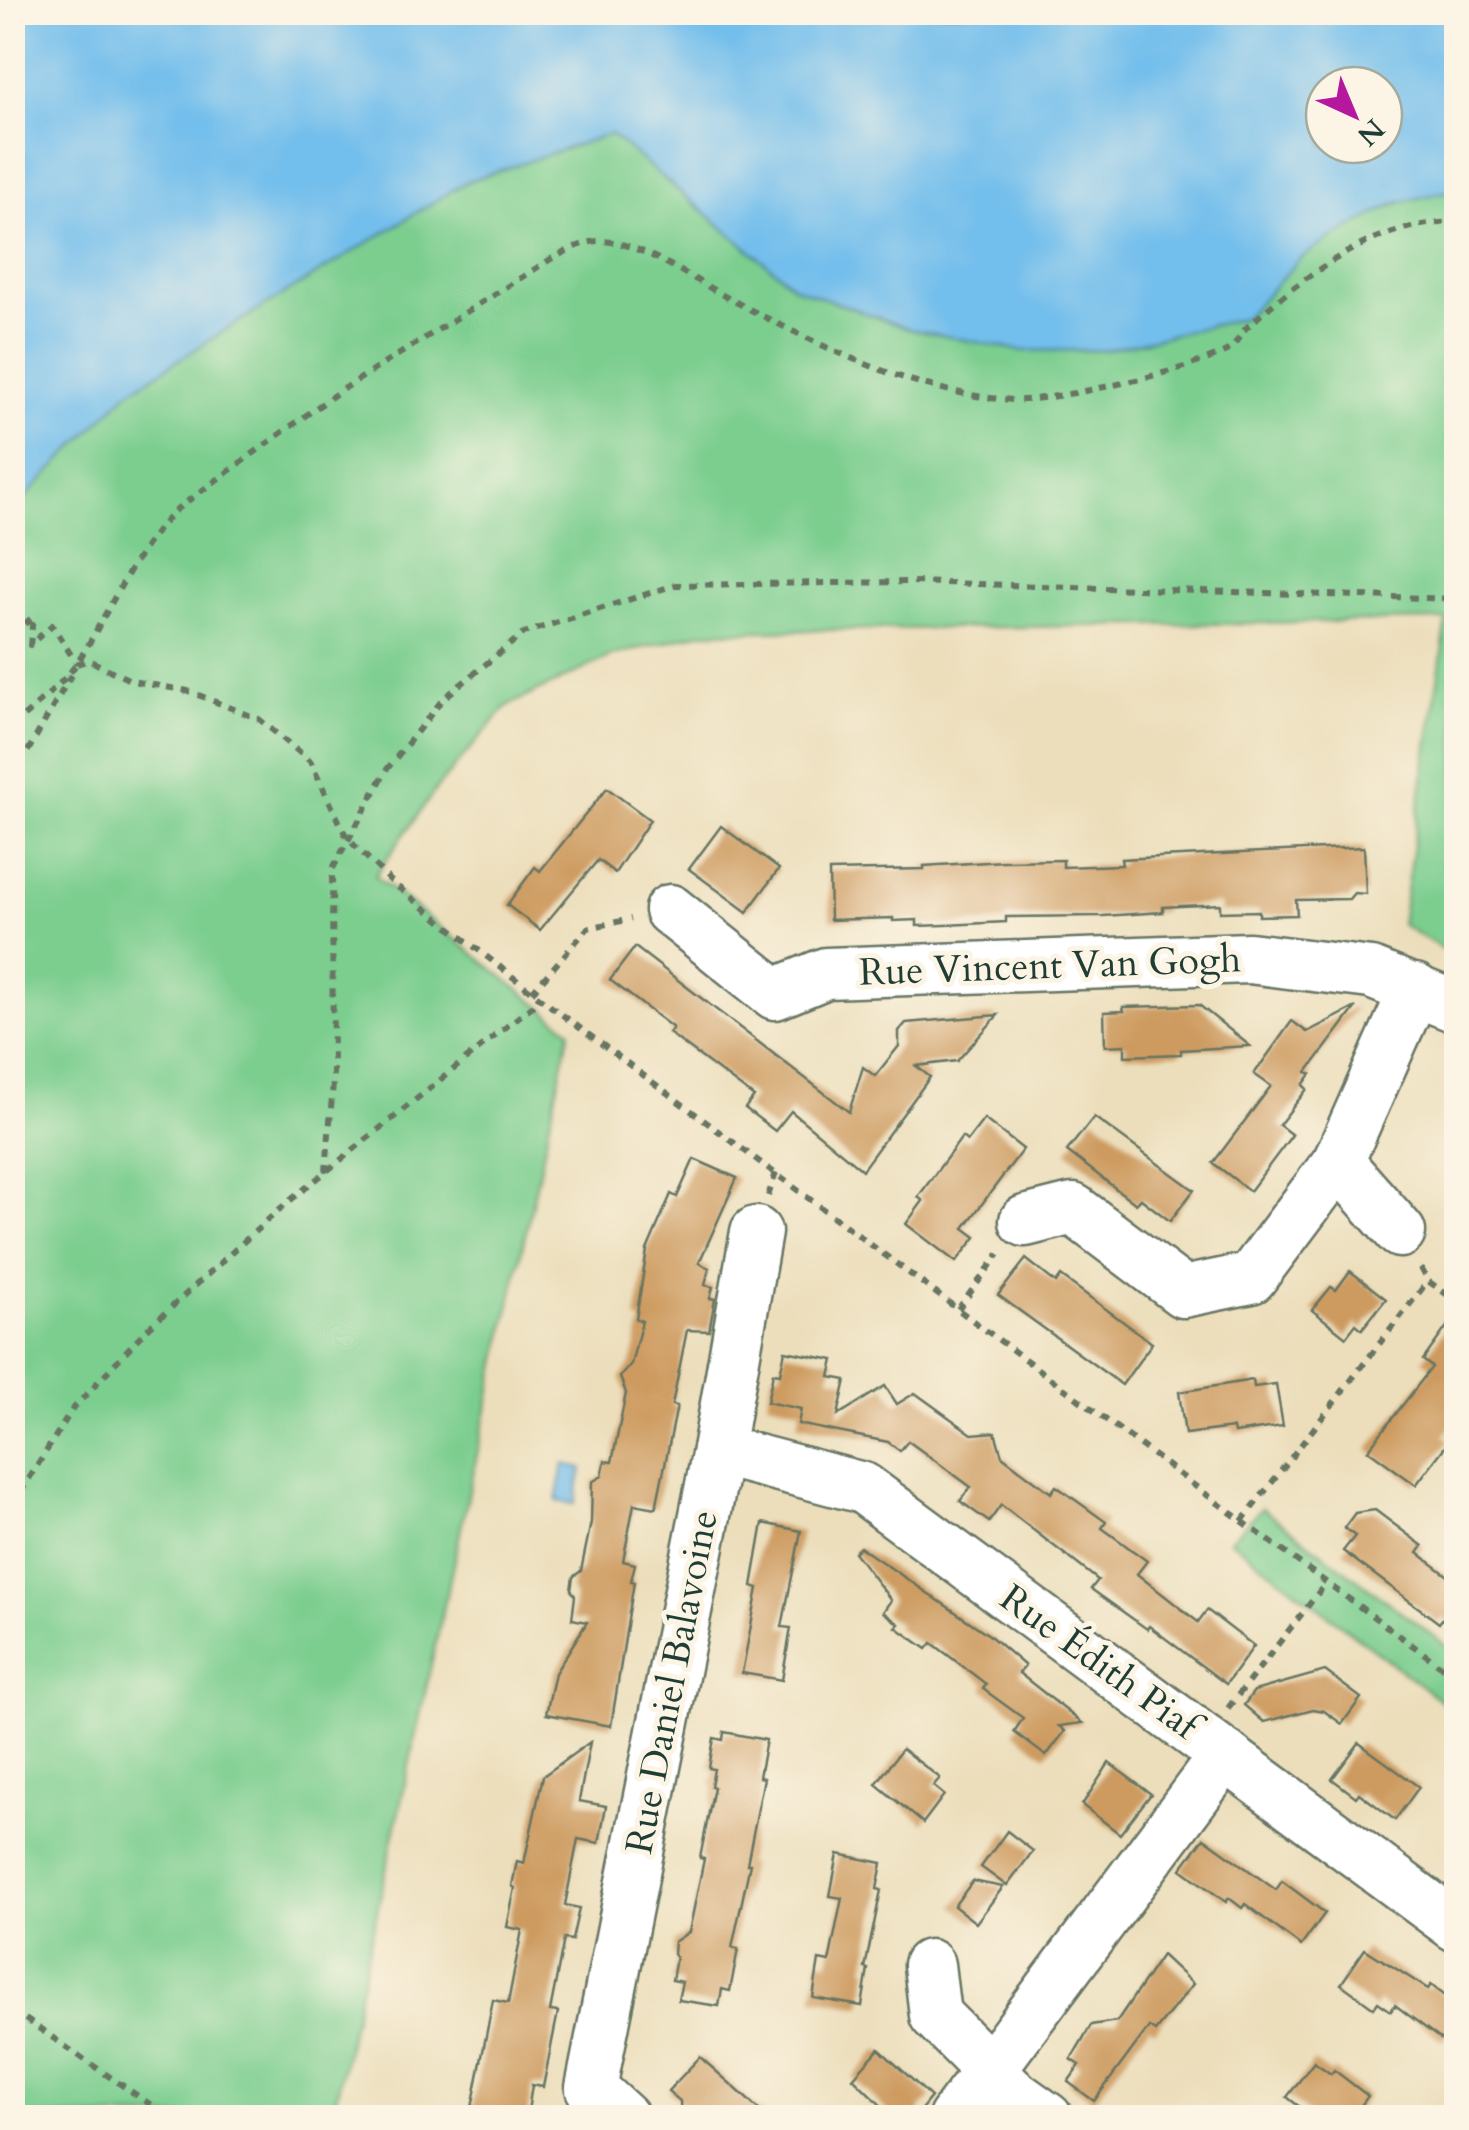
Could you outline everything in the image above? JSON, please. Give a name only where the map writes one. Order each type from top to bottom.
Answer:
[{"type":"street","name":"Rue Vincent Van Gogh","points":[[670,910],[775,994],[826,972],[1249,958],[1370,973],[1436,998]]},
{"type":"street","points":[[1025,1221],[1072,1210],[1184,1292],[1250,1278],[1338,1162],[1436,998]]},
{"type":"street","points":[[1338,1162],[1400,1232]]},
{"type":"street","name":"Rue Daniel Balavoine","points":[[624,2118],[591,2088],[718,1450],[756,1232]]},
{"type":"street","name":"Rue Édith Piaf","points":[[718,1450],[863,1488],[1456,1926]]},
{"type":"street","points":[[954,2118],[1214,1747]]},
{"type":"street","points":[[929,1965],[934,2015],[1016,2096],[1047,2118]]},
{"type":"path","points":[[12,779],[43,730],[135,559],[178,508],[334,395],[551,259],[582,244],[601,240],[635,250],[808,339],[942,392],[1016,401],[1053,398],[1120,384],[1210,358],[1231,348],[1242,332],[1302,280],[1340,257],[1393,234],[1436,222],[1456,224]]},
{"type":"path","points":[[326,1172],[334,1083],[332,870],[387,769],[443,700],[524,634],[675,585],[910,582],[1456,599]]},
{"type":"path","points":[[12,634],[33,618],[30,645],[52,626],[77,664]]},
{"type":"path","points":[[12,727],[77,664],[89,660],[132,681],[188,691],[259,719],[311,762],[347,838],[394,884],[541,999],[1456,1677]]},
{"type":"path","points":[[532,992],[588,928],[670,910]]},
{"type":"path","points":[[12,1506],[72,1410],[105,1370],[282,1207],[541,999]]},
{"type":"path","points":[[958,1309],[1025,1221]]},
{"type":"path","points":[[1242,1522],[1428,1281]]},
{"type":"path","points":[[1214,1747],[1326,1582]]},
{"type":"path","points":[[12,2010],[170,2118]]},
{"type":"green space","points":[[610,133],[796,288],[1244,318],[1298,260],[1330,237],[1419,197],[1456,193],[1456,957],[1401,924],[1447,620],[703,632],[611,656],[507,706],[436,789],[375,876],[570,1030],[332,2117],[13,2117],[12,509],[127,393],[224,331],[468,181]]},
{"type":"green space","points":[[1262,1508],[1456,1653],[1456,1712],[1230,1540]]},
{"type":"water","points":[[13,12],[1456,13],[1456,193],[1444,192],[1394,204],[1329,240],[1301,258],[1244,318],[1106,350],[1022,351],[909,329],[796,288],[610,134],[468,181],[127,393],[13,510]]},
{"type":"water","points":[[564,1464],[582,1468],[575,1504],[557,1501]]},
{"type":"building","points":[[607,788],[650,820],[615,873],[598,860],[540,930],[507,905],[535,867],[540,871]]},
{"type":"building","points":[[721,826],[779,869],[747,912],[689,869]]},
{"type":"building","points":[[1364,847],[1366,894],[1354,893],[1349,899],[1296,900],[1297,915],[1220,912],[1220,904],[1163,907],[1163,912],[1006,917],[1006,922],[945,925],[917,926],[917,920],[893,918],[830,920],[829,871],[924,869],[1004,861],[1063,860],[1063,867],[1122,865],[1121,859]]},
{"type":"building","points":[[635,947],[849,1112],[863,1067],[875,1076],[899,1046],[899,1031],[906,1023],[998,1015],[957,1061],[916,1066],[930,1077],[862,1170],[791,1111],[775,1131],[745,1108],[754,1097],[669,1033],[673,1028],[610,980]]},
{"type":"building","points":[[1199,1005],[1250,1046],[1125,1056],[1125,1045],[1105,1046],[1104,1012],[1124,1011],[1123,1007]]},
{"type":"building","points":[[1356,1007],[1307,1072],[1311,1074],[1303,1085],[1307,1089],[1279,1125],[1292,1135],[1250,1191],[1213,1163],[1271,1086],[1254,1074],[1292,1021],[1307,1032]]},
{"type":"building","points":[[1094,1117],[1194,1190],[1170,1221],[1141,1199],[1136,1204],[1067,1151]]},
{"type":"building","points":[[984,1119],[1023,1149],[964,1228],[976,1237],[956,1262],[906,1224],[923,1201],[918,1197],[962,1137],[967,1141]]},
{"type":"building","points":[[694,1159],[737,1178],[699,1263],[709,1268],[705,1285],[713,1287],[710,1298],[715,1299],[709,1331],[687,1330],[672,1405],[677,1406],[656,1508],[634,1504],[623,1561],[635,1564],[631,1581],[634,1582],[611,1726],[546,1714],[555,1673],[587,1622],[572,1619],[573,1577],[581,1571],[591,1522],[592,1482],[602,1476],[605,1461],[612,1462],[626,1393],[620,1377],[631,1364],[642,1321],[636,1319],[647,1250],[671,1194],[677,1197]]},
{"type":"building","points":[[1026,1259],[1056,1283],[1061,1276],[1152,1343],[1122,1385],[998,1295]]},
{"type":"building","points":[[1350,1271],[1386,1299],[1362,1329],[1356,1324],[1346,1337],[1312,1310],[1331,1287],[1336,1290]]},
{"type":"building","points":[[1456,1314],[1456,1420],[1444,1436],[1450,1440],[1416,1485],[1368,1450],[1432,1367],[1423,1360]]},
{"type":"building","points":[[785,1351],[834,1360],[830,1377],[846,1380],[838,1415],[885,1386],[897,1404],[915,1393],[972,1434],[995,1432],[1002,1456],[1051,1493],[1056,1486],[1106,1522],[1102,1528],[1147,1561],[1137,1574],[1198,1622],[1207,1610],[1254,1646],[1226,1684],[1149,1626],[1147,1629],[1091,1589],[1098,1580],[1001,1505],[989,1522],[960,1501],[971,1487],[908,1441],[900,1451],[888,1442],[798,1424],[801,1409],[767,1402],[773,1373],[780,1374]]},
{"type":"building","points":[[1253,1380],[1254,1387],[1276,1384],[1283,1426],[1185,1434],[1179,1392]]},
{"type":"building","points":[[1375,1510],[1423,1546],[1418,1553],[1456,1582],[1456,1627],[1443,1618],[1439,1623],[1343,1551],[1355,1536],[1344,1528],[1355,1513]]},
{"type":"building","points":[[763,1523],[801,1531],[782,1627],[791,1628],[782,1680],[742,1673],[758,1588],[752,1586]]},
{"type":"building","points":[[860,1547],[989,1635],[1025,1666],[1019,1673],[1082,1723],[1059,1726],[1065,1731],[1046,1756],[1014,1732],[1023,1718],[983,1689],[986,1684],[932,1643],[927,1649],[896,1627],[899,1624],[883,1612],[891,1600],[854,1552]]},
{"type":"building","points":[[1325,1671],[1361,1698],[1342,1724],[1324,1711],[1313,1709],[1264,1722],[1244,1705],[1254,1691]]},
{"type":"building","points":[[724,1732],[766,1740],[750,1864],[732,1948],[738,1949],[730,1991],[722,1989],[719,2006],[678,2000],[682,1982],[672,1980],[674,1942],[689,1932],[704,1859],[700,1858],[714,1787],[714,1769],[709,1768],[714,1738],[723,1740]]},
{"type":"building","points":[[590,1742],[579,1801],[606,1806],[599,1843],[578,1839],[565,1905],[579,1908],[572,1940],[564,1939],[550,2011],[558,2012],[543,2087],[532,2085],[527,2118],[470,2118],[493,2000],[508,2003],[522,1930],[507,1927],[515,1888],[512,1886],[517,1861],[524,1863],[543,1776]]},
{"type":"building","points":[[1359,1743],[1419,1787],[1395,1820],[1332,1779]]},
{"type":"building","points":[[902,1749],[940,1778],[933,1786],[944,1795],[923,1823],[876,1784]]},
{"type":"building","points":[[1109,1763],[1151,1794],[1120,1834],[1082,1805]]},
{"type":"building","points":[[1007,1831],[1033,1851],[1007,1886],[981,1867]]},
{"type":"building","points":[[1204,1838],[1276,1890],[1282,1881],[1325,1913],[1301,1946],[1245,1904],[1242,1908],[1229,1898],[1226,1902],[1181,1869]]},
{"type":"building","points":[[838,1854],[882,1863],[862,2006],[813,1998],[819,1960],[829,1962],[842,1898],[830,1896]]},
{"type":"building","points":[[973,1881],[1003,1887],[976,1923],[954,1906]]},
{"type":"building","points":[[1365,1949],[1428,1989],[1431,1985],[1456,2004],[1456,2022],[1443,2041],[1395,2005],[1391,2011],[1378,2002],[1374,2008],[1341,1984]]},
{"type":"building","points":[[1162,1955],[1193,1984],[1155,2031],[1149,2027],[1094,2101],[1068,2082],[1080,2065],[1071,2059],[1091,2025],[1117,2021]]},
{"type":"building","points":[[879,2049],[931,2097],[914,2118],[894,2118],[853,2078]]},
{"type":"building","points":[[700,2057],[768,2118],[681,2118],[680,2101],[668,2091]]},
{"type":"building","points":[[1314,2062],[1331,2074],[1334,2070],[1368,2096],[1352,2118],[1314,2118],[1287,2097]]}]
